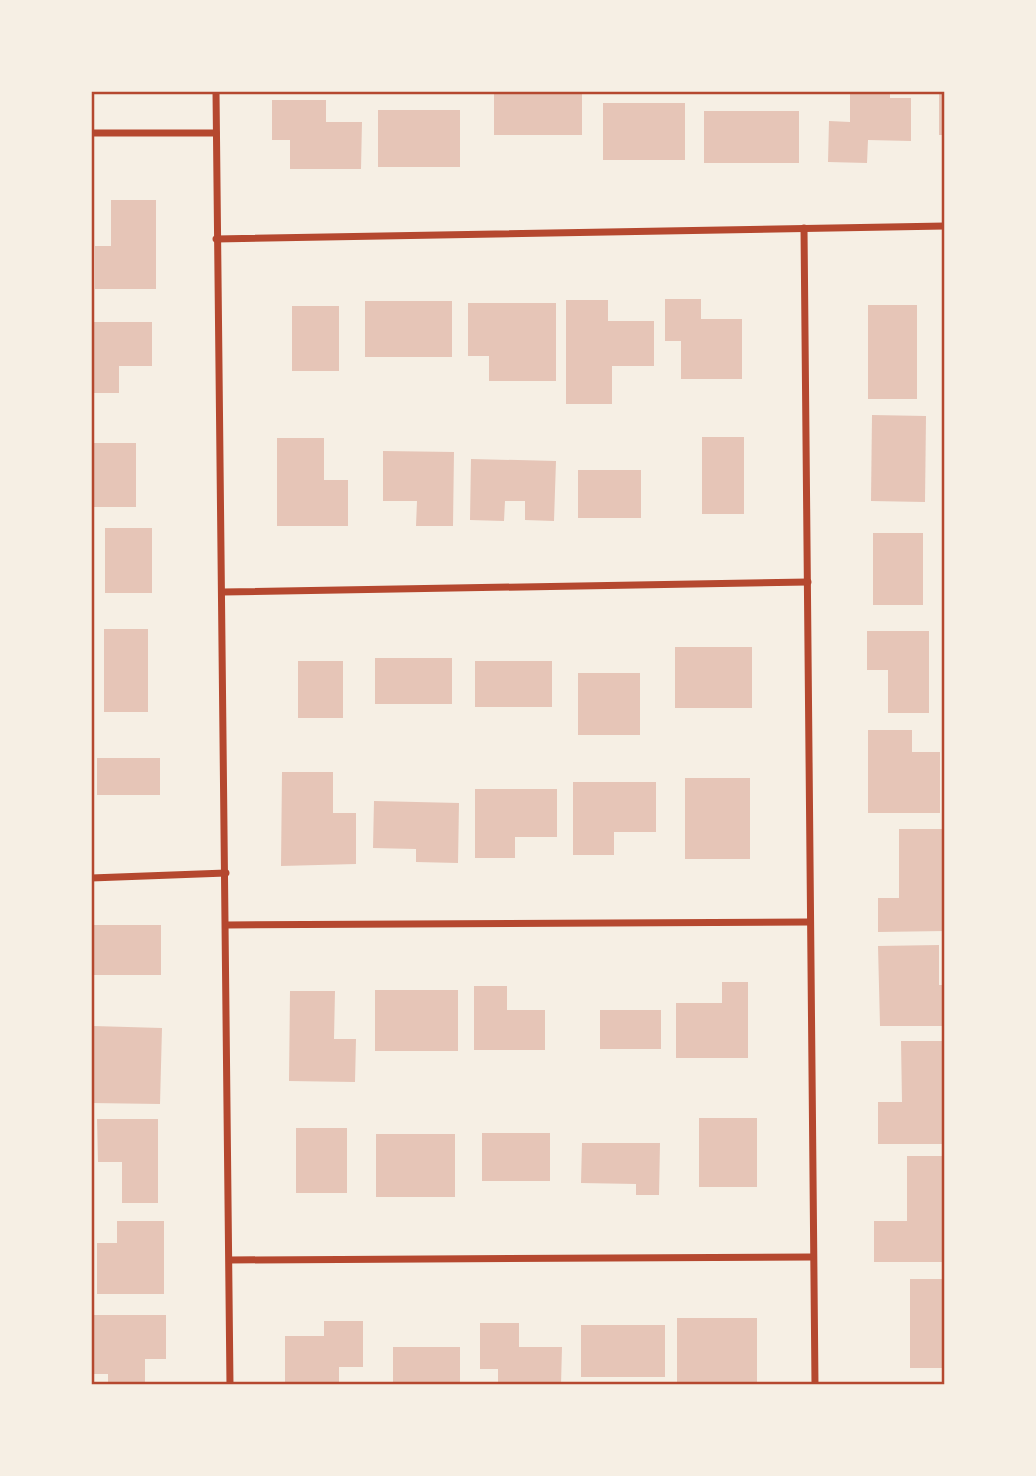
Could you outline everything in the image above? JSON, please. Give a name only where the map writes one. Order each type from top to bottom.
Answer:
[{"type":"street","points":[[216,91],[230,1385]]},
{"type":"street","points":[[91,133],[216,133]]},
{"type":"street","points":[[216,239],[945,226]]},
{"type":"street","points":[[804,228],[815,1385]]},
{"type":"street","points":[[223,592],[808,582]]},
{"type":"street","points":[[91,878],[226,873]]},
{"type":"street","points":[[227,925],[810,922]]},
{"type":"street","points":[[230,1260],[812,1257]]},
{"type":"building","points":[[494,91],[582,91],[582,135],[494,135]]},
{"type":"building","points":[[850,91],[890,91],[890,98],[911,98],[911,141],[868,140],[867,163],[828,162],[829,121],[850,122]]},
{"type":"building","points":[[939,91],[945,91],[945,135],[939,135]]},
{"type":"building","points":[[272,100],[326,100],[326,122],[362,122],[361,169],[290,169],[290,140],[272,140]]},
{"type":"building","points":[[603,103],[685,103],[685,160],[603,160]]},
{"type":"building","points":[[378,110],[460,110],[460,167],[378,167]]},
{"type":"building","points":[[704,111],[799,111],[799,163],[704,163]]},
{"type":"building","points":[[111,200],[156,200],[156,289],[95,289],[95,246],[111,246]]},
{"type":"building","points":[[665,299],[701,299],[701,319],[742,319],[742,379],[681,379],[681,341],[665,341]]},
{"type":"building","points":[[566,300],[608,300],[608,321],[654,321],[654,366],[612,366],[612,404],[566,404]]},
{"type":"building","points":[[365,301],[452,301],[452,357],[365,357]]},
{"type":"building","points":[[468,303],[556,303],[556,381],[489,381],[489,356],[468,356]]},
{"type":"building","points":[[868,305],[917,305],[917,399],[868,399]]},
{"type":"building","points":[[292,306],[339,306],[339,371],[292,371]]},
{"type":"building","points":[[93,322],[152,322],[152,366],[119,366],[119,393],[93,393]]},
{"type":"building","points":[[872,415],[926,416],[925,502],[871,501]]},
{"type":"building","points":[[702,437],[744,437],[744,514],[702,514]]},
{"type":"building","points":[[277,438],[324,438],[324,480],[348,480],[348,526],[277,526]]},
{"type":"building","points":[[91,443],[136,443],[136,507],[91,507]]},
{"type":"building","points":[[383,451],[454,452],[453,526],[416,526],[417,501],[383,501]]},
{"type":"building","points":[[471,459],[556,461],[554,521],[525,520],[525,501],[505,501],[504,521],[470,520]]},
{"type":"building","points":[[578,470],[641,470],[641,518],[578,518]]},
{"type":"building","points":[[105,528],[152,528],[152,593],[105,593]]},
{"type":"building","points":[[873,533],[923,533],[923,605],[873,605]]},
{"type":"building","points":[[104,629],[148,629],[148,712],[104,712]]},
{"type":"building","points":[[867,631],[929,631],[929,713],[888,713],[888,670],[867,670]]},
{"type":"building","points":[[675,647],[752,647],[752,708],[675,708]]},
{"type":"building","points":[[375,658],[452,658],[452,704],[375,704]]},
{"type":"building","points":[[298,661],[343,661],[343,718],[298,718]]},
{"type":"building","points":[[475,661],[552,661],[552,707],[475,707]]},
{"type":"building","points":[[578,673],[640,673],[640,735],[578,735]]},
{"type":"building","points":[[868,730],[912,730],[912,752],[940,752],[940,813],[868,813]]},
{"type":"building","points":[[97,758],[160,758],[160,795],[97,795]]},
{"type":"building","points":[[282,772],[333,772],[333,813],[356,813],[356,864],[281,866]]},
{"type":"building","points":[[685,778],[750,778],[750,859],[685,859]]},
{"type":"building","points":[[573,782],[656,782],[656,832],[614,832],[614,855],[573,855]]},
{"type":"building","points":[[475,789],[557,789],[557,837],[515,837],[515,858],[475,858]]},
{"type":"building","points":[[374,801],[459,803],[458,863],[416,862],[416,849],[373,848]]},
{"type":"building","points":[[899,829],[945,829],[945,931],[878,932],[878,898],[899,898]]},
{"type":"building","points":[[91,925],[161,925],[161,975],[91,975]]},
{"type":"building","points":[[939,945],[939,985],[945,985],[945,1026],[880,1026],[878,946]]},
{"type":"building","points":[[722,982],[748,982],[748,1058],[676,1058],[676,1003],[722,1003]]},
{"type":"building","points":[[474,986],[507,986],[507,1010],[545,1010],[545,1050],[474,1050]]},
{"type":"building","points":[[375,990],[458,990],[458,1051],[375,1051]]},
{"type":"building","points":[[290,991],[335,991],[334,1039],[356,1039],[355,1082],[289,1081]]},
{"type":"building","points":[[600,1010],[661,1010],[661,1049],[600,1049]]},
{"type":"building","points":[[93,1026],[162,1028],[160,1104],[91,1103]]},
{"type":"building","points":[[901,1041],[945,1041],[945,1144],[878,1144],[878,1102],[902,1102]]},
{"type":"building","points":[[699,1118],[757,1118],[757,1187],[699,1187]]},
{"type":"building","points":[[97,1119],[158,1119],[158,1203],[122,1203],[122,1162],[98,1162]]},
{"type":"building","points":[[296,1128],[347,1128],[347,1193],[296,1193]]},
{"type":"building","points":[[482,1133],[550,1133],[550,1181],[482,1181]]},
{"type":"building","points":[[376,1134],[455,1134],[455,1197],[376,1197]]},
{"type":"building","points":[[582,1143],[660,1143],[659,1195],[636,1195],[636,1184],[581,1183]]},
{"type":"building","points":[[907,1156],[945,1156],[945,1262],[874,1262],[874,1221],[907,1221]]},
{"type":"building","points":[[117,1221],[164,1221],[164,1294],[97,1294],[97,1243],[117,1243]]},
{"type":"building","points":[[910,1279],[945,1279],[945,1368],[910,1368]]},
{"type":"building","points":[[91,1315],[166,1315],[166,1359],[145,1359],[145,1385],[108,1385],[108,1374],[91,1374]]},
{"type":"building","points":[[677,1318],[757,1318],[757,1385],[677,1385]]},
{"type":"building","points":[[324,1321],[363,1321],[363,1367],[339,1367],[339,1385],[285,1385],[285,1336],[324,1336]]},
{"type":"building","points":[[480,1323],[519,1323],[519,1347],[562,1347],[561,1385],[498,1385],[498,1369],[480,1369]]},
{"type":"building","points":[[581,1325],[665,1325],[665,1377],[581,1377]]},
{"type":"building","points":[[393,1347],[460,1347],[460,1385],[393,1385]]}]
